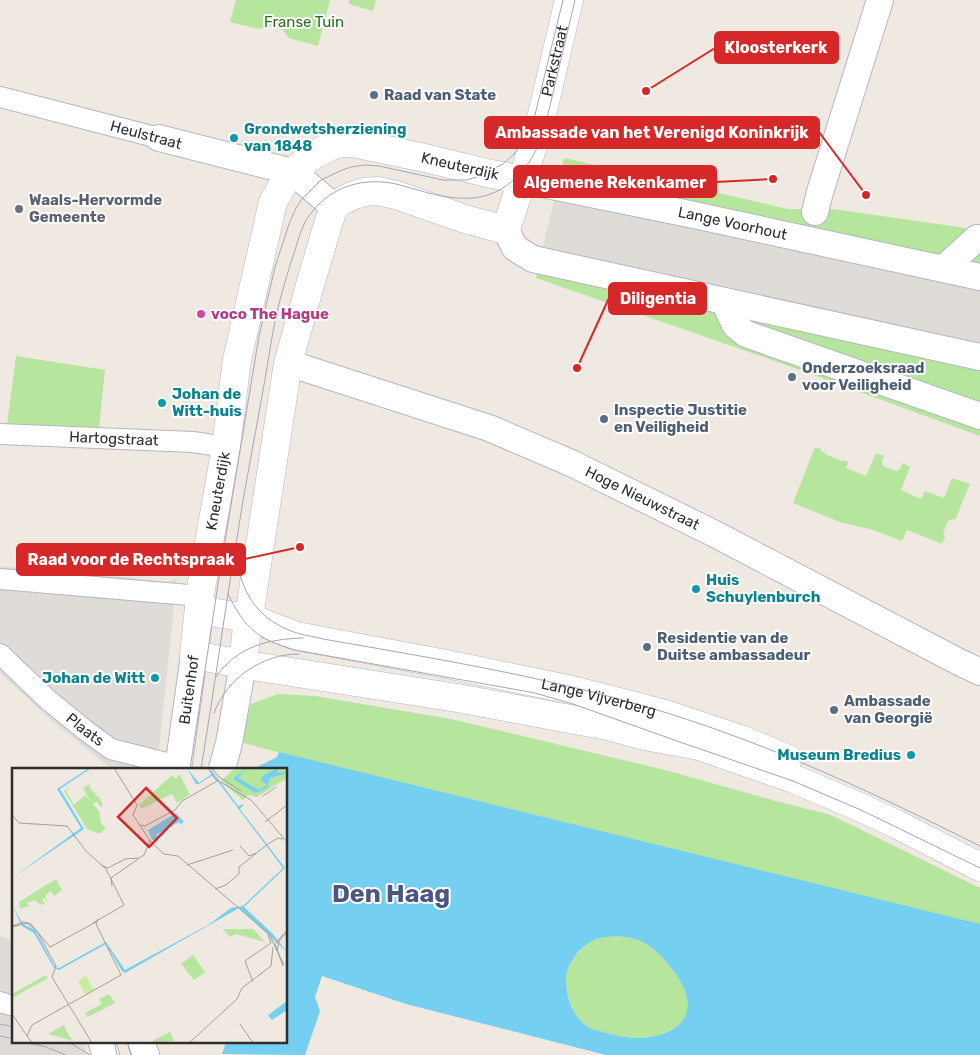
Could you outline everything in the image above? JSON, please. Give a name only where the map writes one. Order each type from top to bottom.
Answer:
[{"type":"street","name":"Parkstraat","points":[[522,180],[539,127],[569,0]]},
{"type":"street","points":[[815,212],[880,0]]},
{"type":"street","name":"Heulstraat","points":[[0,96],[293,172]]},
{"type":"street","name":"Kneuterdijk","points":[[200,603],[226,447],[236,360],[273,202],[287,178],[312,156],[322,150],[342,143],[353,142],[522,180]]},
{"type":"street","points":[[293,172],[334,207]]},
{"type":"street","points":[[522,180],[506,230],[515,248],[533,259],[980,357]]},
{"type":"street","name":"Lange Voorhout","points":[[522,180],[980,277]]},
{"type":"street","points":[[222,768],[229,743],[243,664],[288,363],[334,207],[352,196],[364,192],[378,191],[396,195],[468,220],[506,230]]},
{"type":"street","points":[[943,269],[977,238],[980,239]]},
{"type":"street","points":[[724,301],[735,325],[746,334],[980,416]]},
{"type":"street","name":"Hoge Nieuwstraat","points":[[288,363],[489,428],[571,463],[713,533],[980,672]]},
{"type":"street","name":"Hartogstraat","points":[[0,434],[193,442],[226,447]]},
{"type":"street","points":[[0,579],[200,603]]},
{"type":"street","name":"Lange Vijverberg","points":[[200,603],[296,636],[563,688],[665,714],[743,740],[830,776],[980,847]]},
{"type":"street","name":"Buitenhof","points":[[182,768],[200,603]]},
{"type":"street","name":"Plaats","points":[[0,654],[48,699],[111,749],[182,768]]},
{"type":"street","name":"Lange Vijverberg","points":[[194,655],[466,700],[608,726],[645,736],[699,746],[794,779],[862,808],[980,866]]},
{"type":"street","points":[[101,1042],[106,1055]]},
{"type":"street","points":[[141,1042],[146,1055]]},
{"type":"green space","name":"Franse Tuin","points":[[236,0],[330,0],[318,46],[289,38],[282,29],[269,26],[259,29],[230,22]]},
{"type":"green space","name":"Franse Tuin","points":[[349,0],[376,0],[373,11],[349,4]]},
{"type":"green space","points":[[564,158],[788,209],[833,209],[980,230],[980,436],[775,361],[536,278]]},
{"type":"green space","points":[[16,356],[105,370],[99,428],[7,425]]},
{"type":"green space","points":[[815,447],[821,449],[825,454],[849,462],[846,468],[866,476],[876,453],[884,456],[883,466],[896,471],[900,469],[902,463],[910,467],[901,490],[921,499],[925,491],[944,498],[952,478],[970,484],[955,520],[948,521],[943,533],[945,537],[942,544],[907,530],[902,541],[873,530],[840,522],[793,503]]},
{"type":"green space","points":[[278,694],[315,696],[451,719],[669,771],[831,815],[980,888],[980,935],[489,809],[240,742],[251,704]]},
{"type":"green space","points":[[616,936],[641,941],[662,958],[675,973],[684,988],[687,1001],[686,1012],[682,1022],[674,1029],[649,1037],[626,1037],[590,1028],[575,1014],[570,1004],[566,982],[568,970],[574,958],[594,940]]},
{"type":"shaded area","points":[[556,194],[980,283],[980,350],[541,255]]},
{"type":"shaded area","points":[[0,566],[91,573],[165,582],[172,581],[177,577],[157,768],[111,768],[53,722],[0,673]]},
{"type":"shaded area","points":[[0,936],[12,940],[12,1042],[84,1042],[86,1055],[0,1055]]},
{"type":"water","points":[[279,752],[980,924],[980,1055],[606,1055],[406,1004],[322,976],[315,997],[320,1011],[305,1055],[222,1054],[226,1042],[288,1042],[288,768],[255,768],[277,757]],"holes":[[[616,936],[633,938],[647,945],[662,958],[675,973],[684,988],[687,1001],[686,1012],[682,1022],[674,1029],[662,1034],[633,1038],[590,1028],[579,1019],[570,1004],[566,976],[570,964],[578,952],[588,943],[599,938]]]},
{"type":"tram line","points":[[190,768],[220,571],[259,336],[275,267],[296,208],[302,199],[321,180],[351,167],[379,166],[443,180],[467,180],[503,164],[526,139],[533,123],[563,0]]},
{"type":"tram line","points":[[201,768],[240,518],[274,329],[285,281],[304,225],[312,212],[329,196],[339,190],[361,183],[384,182],[442,196],[474,198],[489,195],[513,181],[531,158],[544,131],[575,0]]},
{"type":"tram line","points":[[237,556],[242,580],[252,601],[267,618],[293,632],[539,679],[667,713],[748,741],[826,773],[980,846]]},
{"type":"tram line","points":[[228,594],[240,616],[247,624],[271,642],[295,650],[535,693],[573,704],[793,781],[861,810],[980,868]]},
{"type":"tram line","points":[[216,677],[224,666],[234,658],[255,646],[278,640],[303,638]]},
{"type":"tram line","points":[[214,713],[228,689],[248,670],[272,658],[299,654]]},
{"type":"tram line","points":[[0,1024],[12,1027]]},
{"type":"tram line","points":[[0,1036],[12,1039]]},
{"type":"tram line","points":[[26,1042],[66,1055]]},
{"type":"tram line","points":[[69,1042],[90,1055]]},
{"type":"tram line","points":[[114,1042],[117,1055]]},
{"type":"tram line","points":[[127,1042],[131,1055]]},
{"type":"place","name":"Kloosterkerk","points":[[646,91]]},
{"type":"place","name":"Raad van State","points":[[374,95]]},
{"type":"place","name":"Grondwetsherziening van 1848","points":[[234,138]]},
{"type":"place","name":"Algemene Rekenkamer","points":[[773,179]]},
{"type":"place","name":"Ambassade van het Verenigd Koninkrijk","points":[[866,195]]},
{"type":"place","name":"Waals-Hervormde Gemeente","points":[[19,209]]},
{"type":"place","name":"voco The Hague","points":[[201,314]]},
{"type":"place","name":"Diligentia","points":[[577,368]]},
{"type":"place","name":"Onderzoeksraad voor Veiligheid","points":[[792,377]]},
{"type":"place","name":"Johan de Witt-huis","points":[[162,403]]},
{"type":"place","name":"Inspectie Justitie en Veiligheid","points":[[604,419]]},
{"type":"place","name":"Raad voor de Rechtspraak","points":[[300,547]]},
{"type":"place","name":"Huis Schuylenburch","points":[[696,589]]},
{"type":"place","name":"Residentie van de Duitse ambassadeur","points":[[647,647]]},
{"type":"place","name":"Johan de Witt","points":[[155,678]]},
{"type":"place","name":"Ambassade van Georgië","points":[[834,710]]},
{"type":"place","name":"Museum Bredius","points":[[911,755]]},
{"type":"district","name":"Den Haag","points":[[391,893]]}]
